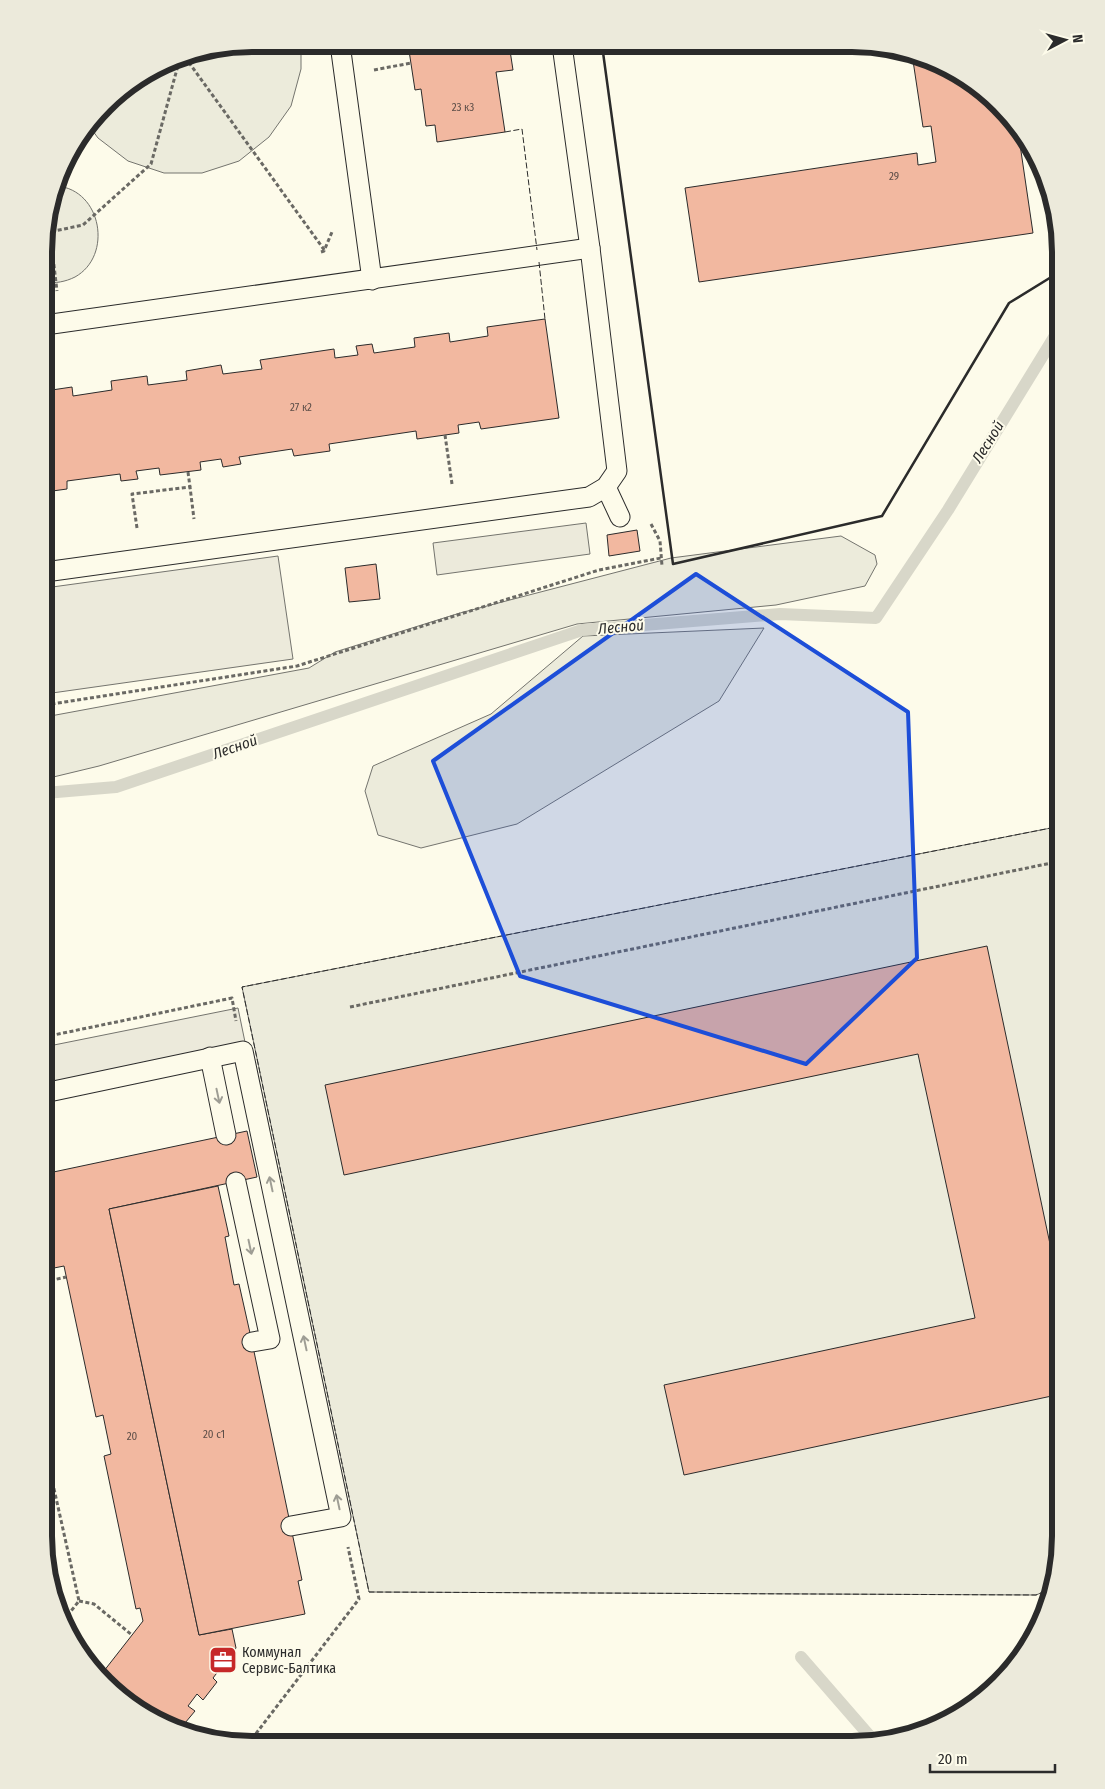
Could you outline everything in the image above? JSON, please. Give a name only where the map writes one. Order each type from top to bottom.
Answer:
[{"type":"lane","points":[[341,52],[372,280]]},
{"type":"lane","points":[[52,571],[589,497],[606,487],[617,471],[590,248],[563,52]]},
{"type":"lane","points":[[53,324],[590,248]]},
{"type":"lane","points":[[606,487],[620,517]]},
{"type":"lane","points":[[52,1091],[243,1051],[341,1517],[291,1526]]},
{"type":"lane","points":[[210,1057],[226,1135]]},
{"type":"lane","points":[[236,1182],[270,1339],[252,1342]]},
{"type":"path","points":[[189,63],[324,251],[352,282]]},
{"type":"path","points":[[54,232],[83,225],[151,164],[177,67]]},
{"type":"path","points":[[52,306],[53,324]]},
{"type":"path","points":[[446,435],[452,487]]},
{"type":"path","points":[[188,472],[195,526]]},
{"type":"path","points":[[137,534],[132,494],[190,487]]},
{"type":"path","points":[[52,704],[298,666],[599,570],[661,558]]},
{"type":"path","points":[[350,1007],[1052,862]]},
{"type":"path","points":[[52,1035],[232,998],[243,1051]]},
{"type":"path","points":[[52,1281],[66,1278]]},
{"type":"path","points":[[52,1480],[79,1601]]},
{"type":"path","points":[[254,1736],[358,1599],[341,1517]]},
{"type":"path","points":[[68,1614],[79,1601]]},
{"type":"path","points":[[79,1601],[94,1604],[132,1635]]},
{"type":"highlighted area","points":[[696,574],[908,712],[917,958],[806,1064],[520,976],[433,761]]},
{"type":"shaded area","points":[[301,52],[301,69],[291,106],[269,137],[239,161],[202,173],[164,173],[128,161],[98,138],[93,132],[111,111],[141,86],[164,73],[201,59],[226,54]]},
{"type":"shaded area","points":[[63,188],[72,190],[84,199],[92,211],[97,225],[98,240],[95,254],[87,267],[75,277],[52,283],[52,252],[56,213]]},
{"type":"shaded area","points":[[586,523],[590,554],[437,575],[433,543]]},
{"type":"shaded area","points":[[841,536],[875,555],[877,564],[865,586],[776,605],[577,624],[99,766],[52,777],[52,716],[309,668],[335,652],[460,613],[671,558]]},
{"type":"shaded area","points":[[278,556],[293,659],[52,693],[52,587]]},
{"type":"shaded area","points":[[764,628],[719,701],[517,824],[421,848],[378,835],[365,791],[373,766],[491,714],[583,636]]},
{"type":"shaded area","points":[[1052,828],[1052,1550],[1045,1591],[1036,1595],[369,1592],[242,987]]},
{"type":"shaded area","points":[[238,1008],[246,1047],[52,1086],[52,1045]]},
{"type":"building","points":[[409,52],[510,52],[513,70],[496,72],[505,132],[437,142],[435,125],[426,126],[421,89],[415,90]]},
{"type":"building","points":[[913,62],[941,73],[964,86],[994,111],[1019,141],[1033,233],[699,282],[685,188],[917,153],[918,165],[936,162],[931,126],[923,127]]},
{"type":"building","points":[[545,319],[559,418],[481,429],[479,422],[458,425],[459,433],[417,439],[416,431],[329,444],[330,451],[294,456],[292,449],[239,457],[241,464],[223,467],[221,459],[200,462],[201,470],[160,475],[159,468],[136,471],[138,479],[121,481],[120,474],[67,481],[67,489],[52,491],[52,390],[72,387],[73,396],[112,390],[111,381],[147,376],[148,385],[187,380],[186,371],[221,365],[223,374],[262,369],[260,360],[334,349],[335,358],[358,355],[356,346],[372,344],[374,353],[415,347],[414,338],[449,333],[450,342],[488,336],[487,327]]},
{"type":"building","points":[[637,530],[640,551],[609,556],[607,535]]},
{"type":"building","points":[[376,564],[380,599],[349,602],[345,568]]},
{"type":"building","points":[[987,946],[1052,1253],[1052,1396],[684,1475],[664,1385],[975,1318],[918,1054],[344,1175],[325,1085]]},
{"type":"building","points":[[247,1131],[257,1177],[109,1209],[199,1635],[232,1629],[236,1648],[213,1678],[217,1682],[203,1700],[197,1694],[188,1706],[195,1711],[184,1724],[141,1703],[104,1671],[143,1621],[140,1608],[136,1609],[104,1456],[111,1454],[103,1415],[96,1417],[64,1266],[52,1268],[52,1172]]},
{"type":"building","points":[[218,1186],[229,1236],[225,1237],[234,1285],[239,1284],[252,1342],[302,1580],[298,1581],[305,1614],[199,1635],[109,1209]]},
{"type":"waterway","name":"Лесной","points":[[52,792],[116,787],[582,630],[780,614],[876,618],[948,510],[1052,341]]},
{"type":"waterway","points":[[801,1657],[869,1736]]},
{"type":"fence","points":[[505,132],[522,129],[537,250]]},
{"type":"fence","points":[[539,262],[545,319]]},
{"type":"fence","points":[[1045,1591],[1036,1595],[369,1592],[242,987],[1052,828]]},
{"type":"wall","points":[[603,52],[673,564],[882,516],[1009,303],[1052,277]]},
{"type":"place","name":"Коммунал Сервис-Балтика","points":[[223,1660]]}]
